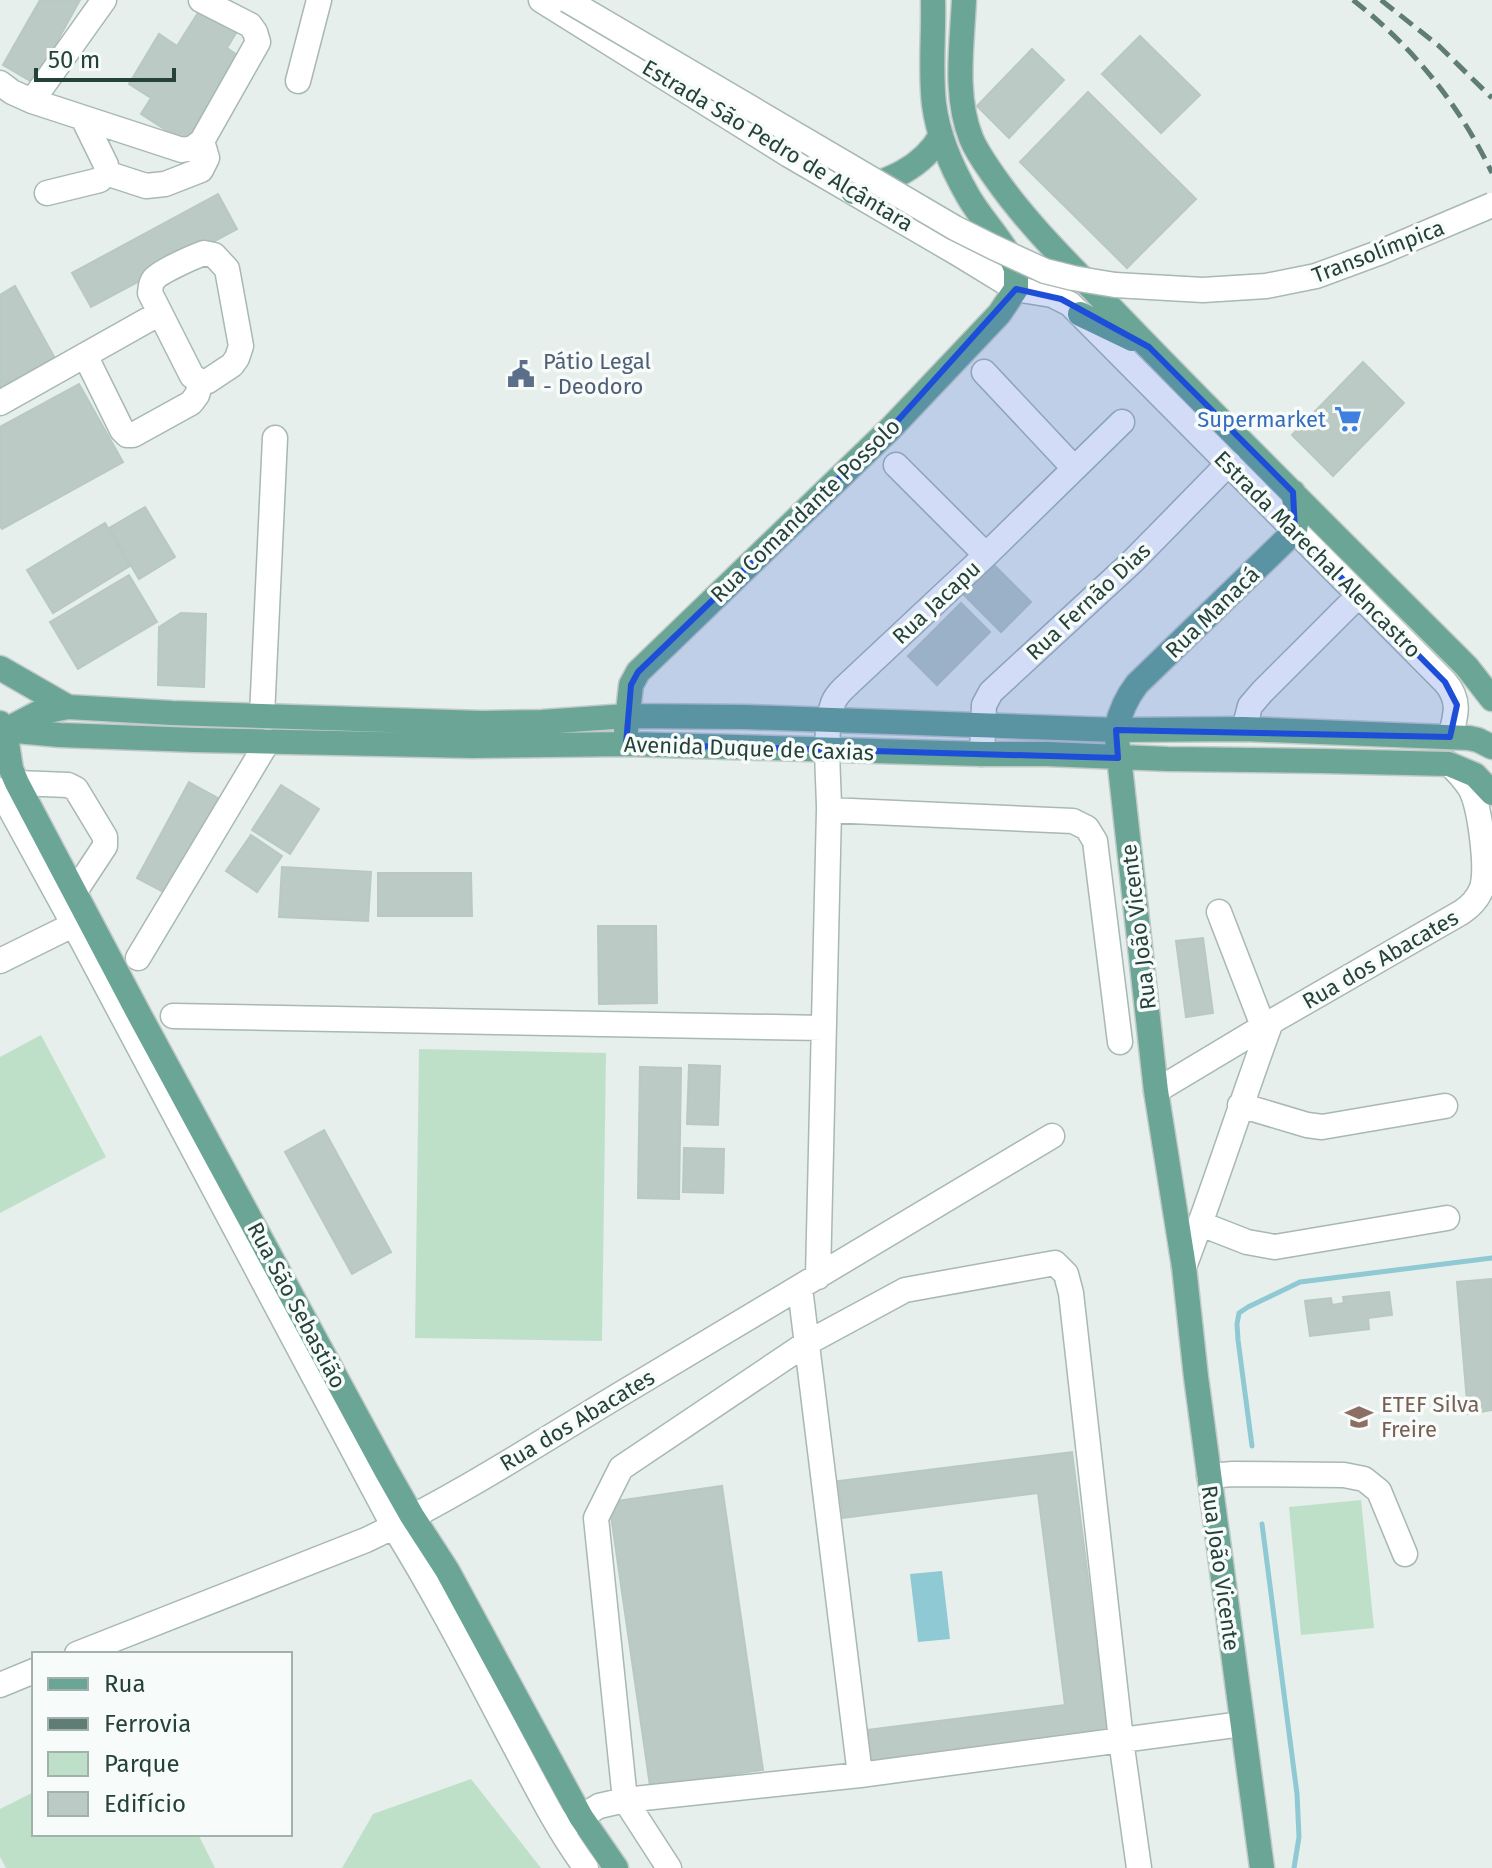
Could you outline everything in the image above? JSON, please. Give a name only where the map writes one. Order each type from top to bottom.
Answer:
[{"type":"main road","points":[[933,0],[934,108],[941,135],[968,195],[1013,262],[1016,289]]},
{"type":"main road","name":"Estrada Marechal Alencastro","points":[[964,0],[961,91],[968,128],[976,149],[1001,187],[1038,232],[1467,667],[1492,699]]},
{"type":"main road","points":[[853,192],[881,183],[914,166],[933,149],[941,135]]},
{"type":"main road","name":"Rua Comandante Possolo","points":[[626,744],[631,685],[638,672],[891,428],[999,314],[1016,289]]},
{"type":"main road","points":[[1080,314],[1149,347]]},
{"type":"main road","points":[[1293,492],[1297,516],[1295,531]]},
{"type":"main road","name":"Rua Manacá","points":[[1116,730],[1123,705],[1137,684],[1295,531]]},
{"type":"main road","name":"Avenida Duque de Caxias","points":[[0,668],[68,707],[172,713],[482,723],[627,716],[746,717],[1116,730],[1244,729],[1450,737],[1478,740],[1492,747]]},
{"type":"main road","points":[[2,729],[38,713],[68,707]]},
{"type":"main road","name":"Avenida Duque de Caxias","points":[[2,729],[60,735],[195,740],[472,746],[626,744],[1449,764],[1475,775],[1492,793]]},
{"type":"main road","name":"Rua São Sebastião","points":[[2,729],[7,779],[74,893],[81,921],[403,1522],[447,1570],[571,1823],[616,1868]]},
{"type":"main road","name":"Rua João Vicente","points":[[1116,730],[1156,1091],[1184,1267],[1262,1868]]},
{"type":"street","points":[[32,101],[104,0]]},
{"type":"street","points":[[0,83],[32,101],[182,150],[193,148],[202,141],[258,42],[250,25],[201,0]]},
{"type":"street","points":[[298,81],[319,0]]},
{"type":"street","name":"Estrada São Pedro de Alcântara","points":[[541,0],[789,155],[1016,289]]},
{"type":"street","name":"Transolímpica","points":[[567,0],[955,228],[1045,271],[1073,278],[1115,285],[1203,290],[1266,286],[1316,276],[1492,205]]},
{"type":"street","points":[[47,193],[100,180],[106,173],[106,165],[83,118]]},
{"type":"street","points":[[106,173],[146,186],[165,184],[201,170],[207,158],[202,141]]},
{"type":"street","points":[[204,253],[214,255],[227,269],[241,346],[237,358],[208,381],[201,382],[192,376],[160,313],[150,293],[154,279],[204,253]]},
{"type":"street","name":"Estrada Marechal Alencastro","points":[[1016,289],[1052,295],[1070,304],[1452,690],[1457,705],[1450,737]]},
{"type":"street","points":[[0,403],[160,313]]},
{"type":"street","points":[[85,355],[127,435],[133,435],[191,403],[201,382]]},
{"type":"street","points":[[984,372],[1074,468]]},
{"type":"street","name":"Rua Jacapu","points":[[860,1775],[807,1343],[823,1028],[829,721],[834,701],[844,688],[1122,422]]},
{"type":"street","points":[[262,716],[275,438]]},
{"type":"street","name":"Rua Fernão Dias","points":[[982,754],[984,705],[991,692],[1132,562],[1229,463]]},
{"type":"street","points":[[896,465],[986,555]]},
{"type":"street","points":[[1244,729],[1250,706],[1262,692],[1359,595]]},
{"type":"street","points":[[138,958],[268,741]]},
{"type":"street","name":"Rua dos Abacates","points":[[1156,1091],[1462,912],[1478,896],[1484,881],[1485,865],[1477,809],[1471,790],[1449,764]]},
{"type":"street","points":[[7,779],[68,785],[76,789],[105,837],[105,846],[74,893]]},
{"type":"street","name":"Rua São Sebastião","points":[[7,779],[81,921]]},
{"type":"street","points":[[829,810],[1073,821],[1087,828],[1095,841],[1120,1042]]},
{"type":"street","points":[[1219,912],[1267,1024]]},
{"type":"street","points":[[0,961],[81,921]]},
{"type":"street","points":[[173,1016],[823,1028]]},
{"type":"street","name":"Rua João Vicente","points":[[1184,1267],[1267,1024]]},
{"type":"street","points":[[1240,1105],[1322,1127],[1445,1106]]},
{"type":"street","name":"Rua dos Abacates","points":[[82,1652],[366,1540],[403,1522],[1052,1136]]},
{"type":"street","points":[[1201,1224],[1247,1242],[1275,1247],[1447,1218]]},
{"type":"street","points":[[669,1868],[625,1800],[596,1518],[621,1468],[807,1343],[905,1290],[1055,1263],[1066,1274],[1071,1293],[1121,1740],[1139,1868]]},
{"type":"street","points":[[1209,1476],[1344,1475],[1364,1479],[1379,1491],[1405,1554]]},
{"type":"street","points":[[0,1685],[32,1672]]},
{"type":"street","points":[[571,1823],[599,1806],[625,1800],[860,1775],[1242,1724]]},
{"type":"street","name":"Rua São Sebastião","points":[[571,1823],[586,1868]]},
{"type":"highlighted area","points":[[1016,289],[1061,299],[1149,347],[1293,492],[1295,531],[1445,682],[1457,705],[1450,737],[1116,730],[1118,758],[626,744],[631,685],[638,672],[891,428]]},
{"type":"green space","points":[[41,1035],[106,1157],[0,1213],[0,1057]]},
{"type":"green space","points":[[419,1049],[606,1053],[602,1341],[415,1338]]},
{"type":"green space","points":[[1361,1500],[1374,1628],[1301,1635],[1289,1507]]},
{"type":"green space","points":[[471,1779],[541,1868],[342,1868],[373,1814]]},
{"type":"green space","points":[[32,1793],[32,1836],[199,1836],[215,1868],[6,1868],[0,1857],[0,1809]]},
{"type":"water","points":[[942,1571],[950,1639],[918,1642],[910,1574]]},
{"type":"building","points":[[40,0],[80,0],[34,83],[3,65]]},
{"type":"building","points":[[203,5],[239,28],[227,48],[240,57],[186,143],[141,114],[151,98],[129,84],[159,34],[177,46]]},
{"type":"building","points":[[1140,36],[1200,95],[1161,133],[1102,74]]},
{"type":"building","points":[[1032,49],[1064,80],[1009,138],[977,106]]},
{"type":"building","points":[[1088,92],[1196,199],[1127,268],[1020,162]]},
{"type":"building","points":[[218,194],[237,229],[91,307],[72,273]]},
{"type":"building","points":[[15,286],[57,362],[0,393],[0,295]]},
{"type":"building","name":"Supermarket","points":[[1363,362],[1404,403],[1333,476],[1292,435]]},
{"type":"building","points":[[79,384],[123,462],[2,529],[0,427]]},
{"type":"building","points":[[145,507],[175,557],[139,579],[109,528]]},
{"type":"building","points":[[105,523],[130,566],[53,613],[27,570]]},
{"type":"building","points":[[990,561],[1031,602],[1001,632],[960,591]]},
{"type":"building","points":[[129,575],[157,622],[78,669],[50,622]]},
{"type":"building","points":[[961,603],[990,632],[937,685],[908,656]]},
{"type":"building","points":[[181,613],[206,614],[204,687],[158,685],[159,627]]},
{"type":"building","points":[[189,782],[223,801],[171,896],[137,878]]},
{"type":"building","points":[[281,785],[319,809],[290,854],[252,830]]},
{"type":"building","points":[[251,835],[282,856],[257,892],[226,871]]},
{"type":"building","points":[[282,867],[371,872],[368,921],[279,917]]},
{"type":"building","points":[[378,873],[471,873],[472,916],[378,916]]},
{"type":"building","points":[[598,926],[656,926],[657,1003],[599,1004]]},
{"type":"building","points":[[1203,938],[1213,1013],[1186,1017],[1176,941]]},
{"type":"building","points":[[689,1065],[720,1066],[718,1125],[687,1124]]},
{"type":"building","points":[[640,1067],[681,1068],[679,1199],[638,1198]]},
{"type":"building","points":[[324,1130],[391,1252],[352,1274],[285,1152]]},
{"type":"building","points":[[684,1148],[724,1149],[723,1193],[683,1192]]},
{"type":"building","points":[[1492,1279],[1492,1410],[1468,1414],[1457,1282]]},
{"type":"building","points":[[1389,1292],[1392,1315],[1368,1318],[1369,1329],[1310,1336],[1305,1301],[1331,1298],[1332,1305],[1344,1303],[1343,1297]]},
{"type":"building","points":[[1072,1452],[1108,1736],[870,1766],[866,1730],[1065,1705],[1038,1493],[843,1518],[838,1481]]},
{"type":"building","points":[[722,1486],[763,1770],[650,1786],[609,1502]]},
{"type":"waterway","points":[[1252,1446],[1238,1340],[1239,1313],[1300,1282],[1492,1258]]},
{"type":"waterway","points":[[1262,1524],[1297,1794],[1299,1837],[1294,1868]]},
{"type":"railway","points":[[1353,0],[1395,37],[1433,78],[1465,123],[1492,173]]},
{"type":"railway","points":[[1381,0],[1439,46],[1492,98]]},
{"type":"place","name":"Pátio Legal - Deodoro","points":[[521,374]]},
{"type":"place","name":"Supermarket","points":[[1348,419]]},
{"type":"place","name":"ETEF Silva Freire","points":[[1359,1417]]}]
